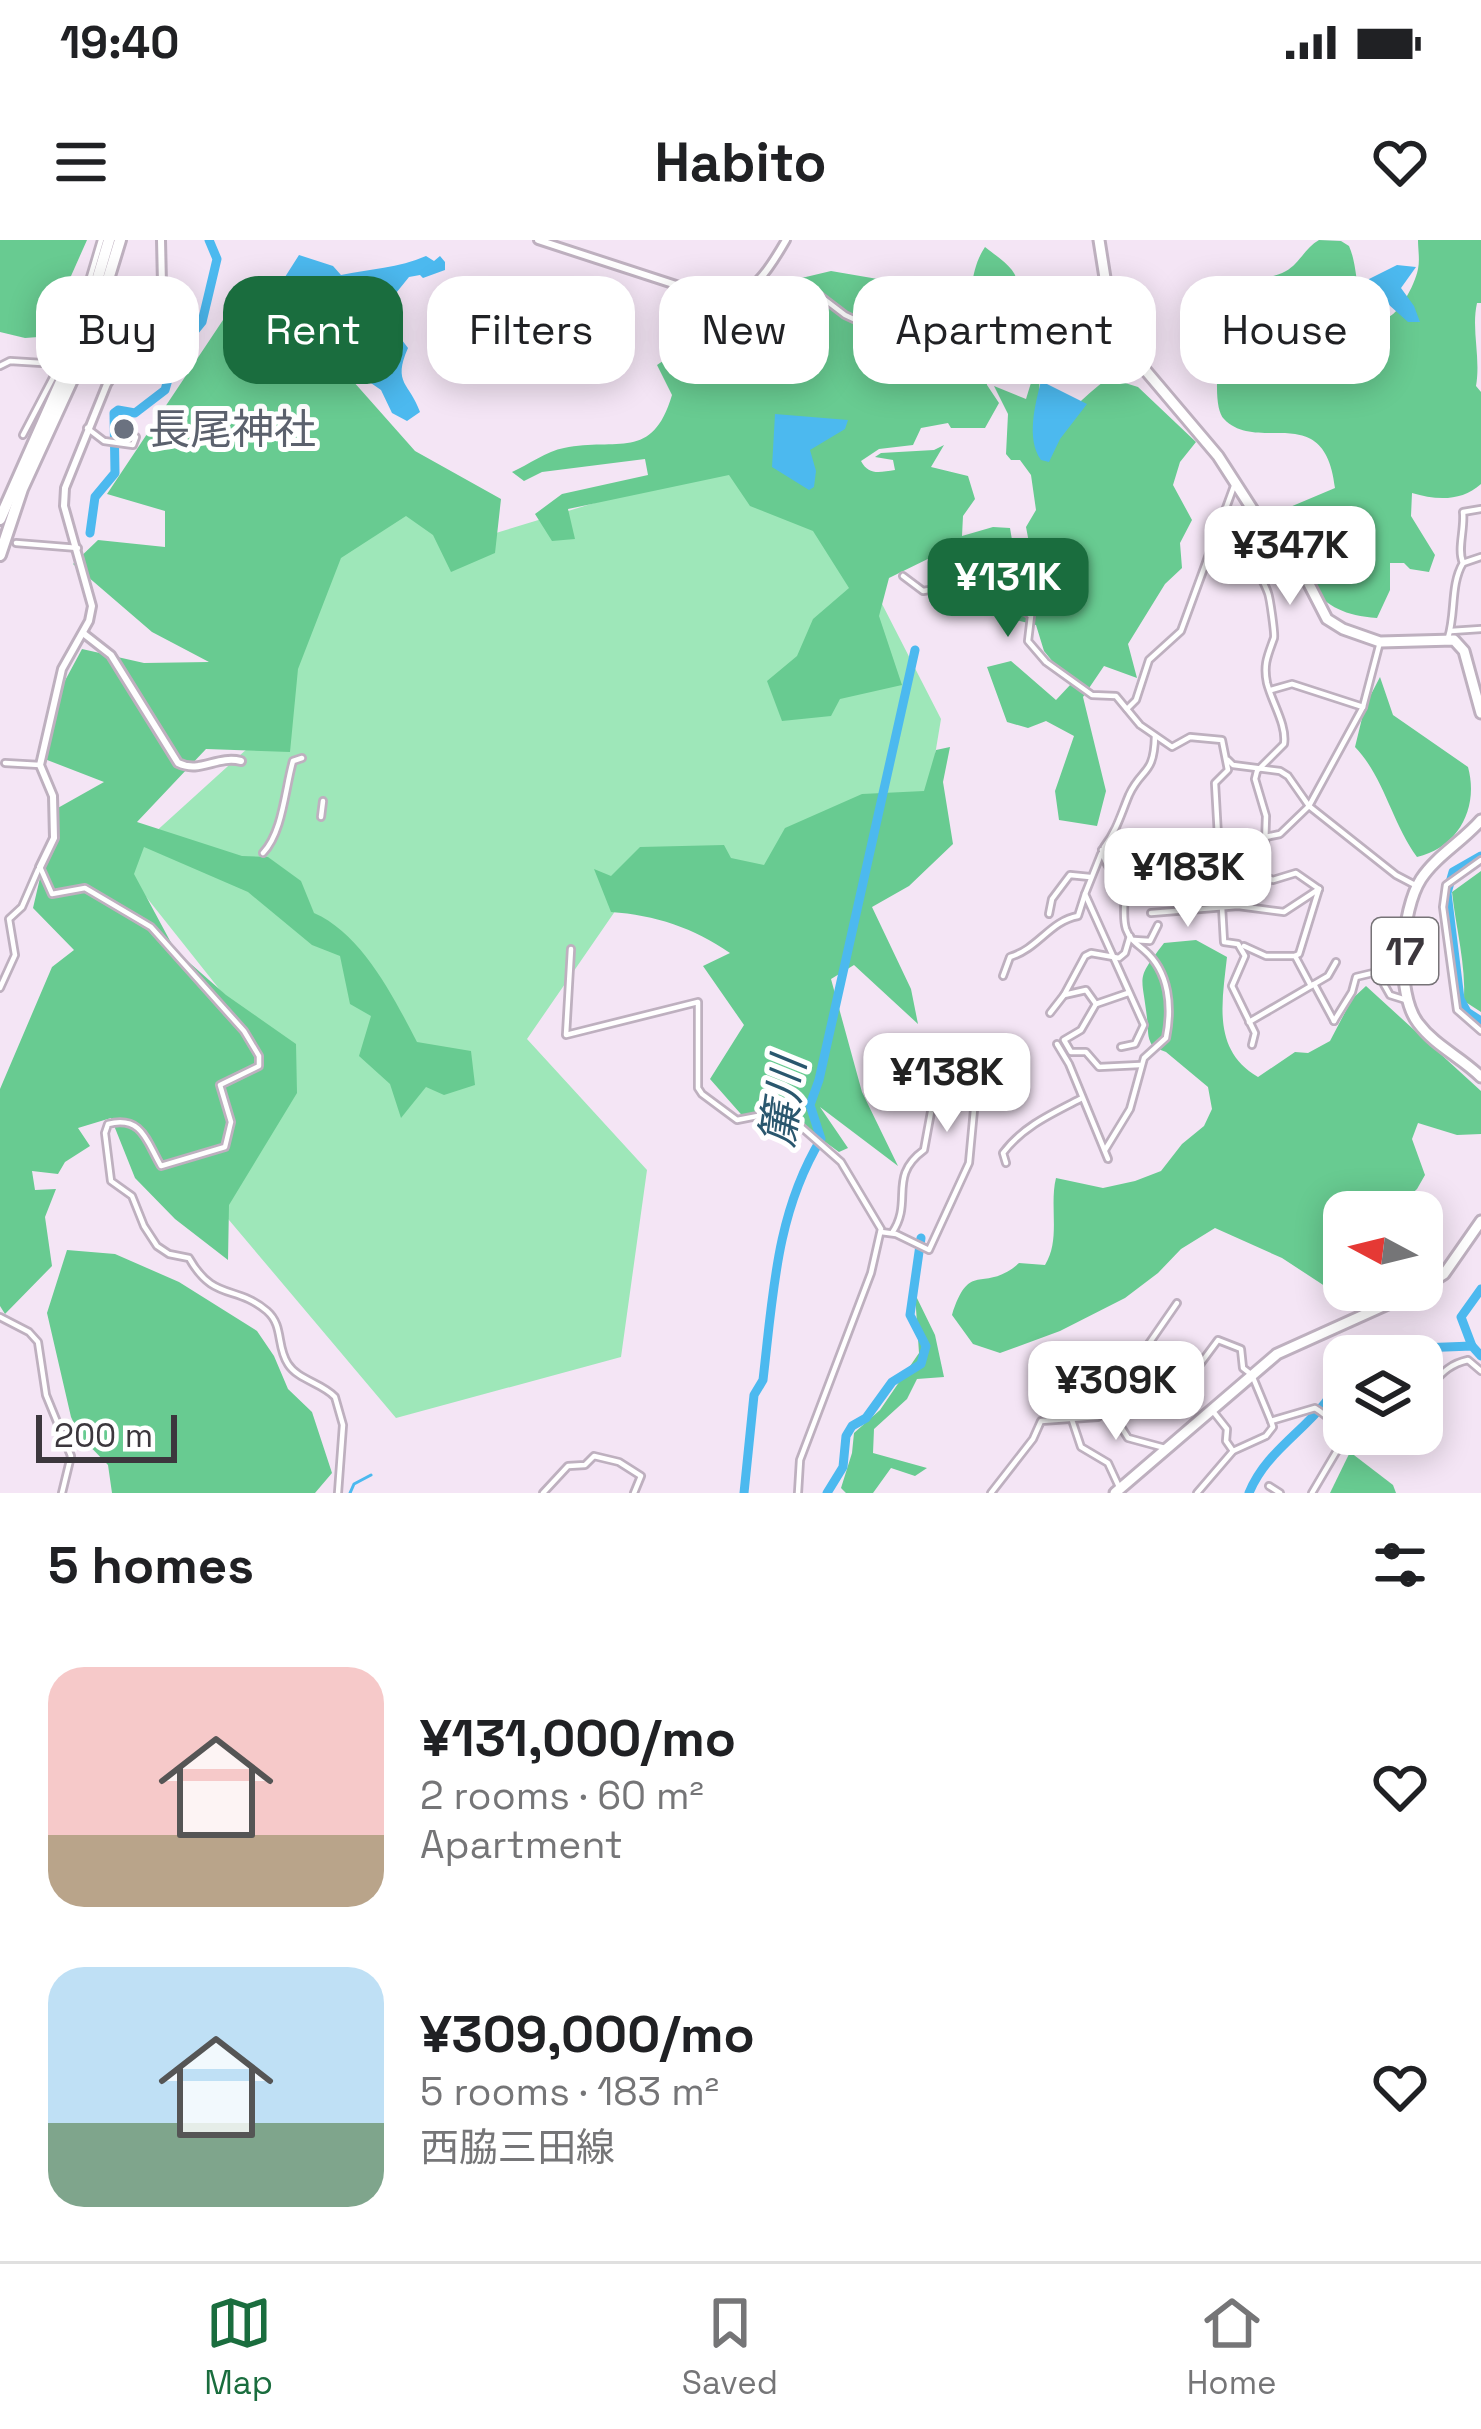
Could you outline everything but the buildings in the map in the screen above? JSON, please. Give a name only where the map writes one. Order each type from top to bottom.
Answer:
[{"type":"highway","points":[[0,519],[79,340],[105,240]]},
{"type":"highway","points":[[0,554],[22,489],[88,345],[119,240]]},
{"type":"highway","points":[[0,498],[39,428]]},
{"type":"main road","points":[[1099,240],[1118,336],[1195,426],[1264,523],[1293,553],[1327,619],[1380,641],[1449,634],[1464,651],[1481,713]]},
{"type":"main road","name":"17","points":[[1481,820],[1426,871],[1417,886],[1403,975],[1414,1019],[1481,1077]]},
{"type":"main road","points":[[1443,1275],[1481,1221]]},
{"type":"main road","points":[[1117,1491],[1211,1408],[1294,1344],[1370,1311]]},
{"type":"street","points":[[94,276],[105,240]]},
{"type":"street","points":[[161,240],[162,276]]},
{"type":"street","points":[[538,240],[659,281]]},
{"type":"street","points":[[761,276],[786,240]]},
{"type":"street","points":[[0,366],[36,363]]},
{"type":"street","points":[[23,435],[50,384]]},
{"type":"street","points":[[0,988],[15,955],[8,919],[22,907],[54,838],[53,796],[40,765],[62,669],[92,606],[64,497],[87,428],[110,384]]},
{"type":"street","points":[[87,428],[104,441],[133,445],[136,436]]},
{"type":"street","points":[[1127,709],[1136,700],[1149,660],[1181,631],[1235,482]]},
{"type":"street","points":[[1481,509],[1463,512],[1463,563],[1454,583],[1449,634],[1481,628]]},
{"type":"street","points":[[1264,523],[1252,537],[1249,553],[1269,595],[1275,628],[1264,664],[1286,737],[1255,779],[1266,816],[1267,879],[1296,873],[1319,889]]},
{"type":"street","points":[[16,543],[77,548]]},
{"type":"street","points":[[1463,563],[1481,557]]},
{"type":"street","points":[[903,576],[923,591],[958,587],[1006,598],[1031,616],[1028,640],[1046,662],[1092,694],[1116,696],[1139,725],[1172,747],[1190,737],[1222,740],[1228,770],[1215,783],[1224,942],[1266,956],[1299,954],[1319,889]]},
{"type":"street","points":[[82,632],[111,655],[178,763],[193,768],[222,758],[242,761]]},
{"type":"street","points":[[1102,852],[1280,834],[1309,806],[1363,707],[1380,641]]},
{"type":"street","points":[[1269,690],[1292,684],[1363,707]]},
{"type":"street","points":[[1003,976],[1010,958],[1028,952],[1054,927],[1083,910],[1085,894],[1131,791],[1155,761],[1155,736]]},
{"type":"street","points":[[263,853],[277,827],[292,760],[302,758]]},
{"type":"street","points":[[1228,760],[1233,766],[1288,776],[1309,806],[1396,875],[1417,886]]},
{"type":"street","points":[[5,763],[40,765]]},
{"type":"street","points":[[321,817],[323,801]]},
{"type":"street","points":[[1102,852],[1123,893],[1130,936],[1158,968],[1170,1005],[1166,1039],[1140,1065],[1130,1109],[1105,1150]]},
{"type":"street","points":[[1481,860],[1446,886],[1442,904],[1457,1010],[1481,1031]]},
{"type":"street","points":[[40,867],[52,894],[85,888],[151,927],[254,1045],[259,1066],[220,1085],[231,1122],[225,1147],[161,1166],[146,1132],[113,1121],[105,1133],[111,1181],[132,1196],[157,1246],[189,1258],[214,1288],[268,1312],[278,1324],[282,1352],[292,1370],[335,1397],[343,1425],[338,1493]]},
{"type":"street","points":[[1049,914],[1052,899],[1070,875],[1092,878]]},
{"type":"street","points":[[1151,913],[1248,906],[1284,913],[1319,889]]},
{"type":"street","points":[[1085,894],[1144,1025],[1135,1044],[1121,1047]]},
{"type":"street","points":[[1066,926],[1071,917]]},
{"type":"street","points":[[1130,936],[1145,943],[1158,926]]},
{"type":"street","points":[[1406,1000],[1390,995],[1377,972],[1387,944],[1407,929]]},
{"type":"street","points":[[1051,1013],[1085,956],[1112,958],[1125,953],[1130,936]]},
{"type":"street","points":[[1233,942],[1243,948],[1245,956],[1232,986],[1255,1033],[1252,1045]]},
{"type":"street","points":[[571,949],[566,1035],[698,1002],[698,1088],[702,1094],[737,1120],[783,1111],[841,1162],[881,1232],[871,1273],[800,1460],[798,1493]]},
{"type":"street","points":[[1295,956],[1334,1021],[1356,977],[1377,972]]},
{"type":"street","points":[[1249,1022],[1328,976],[1336,962]]},
{"type":"street","points":[[1064,994],[1086,990],[1096,1004]]},
{"type":"street","points":[[1130,993],[1096,1004],[1081,1030],[1064,1040],[1071,1052],[1086,1052],[1100,1067],[1140,1065]]},
{"type":"street","points":[[1057,1044],[1108,1160]]},
{"type":"street","points":[[881,1232],[928,1250],[969,1163],[979,1056],[947,1049],[940,1063],[924,1150],[902,1173],[902,1220],[892,1233]]},
{"type":"street","points":[[1006,1163],[1003,1153],[1013,1140],[1082,1098]]},
{"type":"street","points":[[1147,1390],[1148,1345],[1177,1303]]},
{"type":"street","points":[[0,1317],[29,1331],[38,1342],[46,1395],[71,1456],[62,1493]]},
{"type":"street","points":[[991,1493],[1033,1439],[1041,1421],[1094,1419],[1198,1367],[1210,1347],[1221,1340],[1241,1349],[1243,1368],[1252,1375],[1273,1427],[1266,1436],[1233,1451],[1197,1493]]},
{"type":"street","points":[[1443,1370],[1468,1360],[1481,1371]]},
{"type":"street","points":[[1211,1408],[1227,1429],[1226,1441],[1233,1451]]},
{"type":"street","points":[[1271,1421],[1308,1408],[1323,1413]]},
{"type":"street","points":[[1102,1412],[1116,1419],[1128,1438],[1165,1448]]},
{"type":"street","points":[[1072,1420],[1081,1447],[1108,1463],[1117,1491]]},
{"type":"street","points":[[1312,1493],[1335,1455]]},
{"type":"street","points":[[543,1493],[568,1466],[585,1465],[593,1456],[619,1462],[641,1476],[634,1493]]},
{"type":"street","points":[[1269,1486],[1280,1493]]},
{"type":"green space","points":[[0,240],[87,240],[71,276],[36,276],[36,337],[0,332]]},
{"type":"green space","points":[[1319,240],[1349,246],[1356,276],[1274,276],[1291,268]]},
{"type":"green space","points":[[1418,240],[1481,240],[1481,303],[1477,303],[1475,323],[1481,484],[1448,498],[1412,493],[1411,516],[1435,555],[1429,572],[1390,563],[1390,590],[1377,618],[1338,609],[1314,589],[1284,523],[1290,507],[1335,488],[1329,461],[1318,444],[1288,433],[1238,429],[1224,419],[1217,384],[1390,384],[1390,316],[1411,288],[1419,266]]},
{"type":"green space","points":[[985,247],[1016,276],[974,276]]},
{"type":"green space","points":[[831,271],[860,276],[853,276],[853,384],[987,384],[999,403],[985,428],[951,428],[948,423],[921,428],[913,445],[879,449],[861,461],[875,472],[895,470],[893,460],[875,457],[944,445],[931,467],[968,476],[975,499],[963,516],[962,536],[993,527],[1010,528],[1012,540],[1001,567],[1029,577],[1034,569],[1026,527],[1036,510],[1031,475],[1020,460],[1006,454],[1008,414],[994,386],[1026,399],[1031,384],[1040,384],[1036,440],[1101,384],[1128,384],[1138,387],[1196,442],[1180,462],[1173,485],[1192,520],[1180,543],[1182,568],[1165,584],[1128,644],[1137,678],[1104,666],[1083,697],[1106,791],[1097,826],[1059,820],[1055,791],[1074,736],[1046,721],[1028,728],[1007,722],[987,667],[1011,661],[1056,700],[1071,684],[1044,651],[1036,625],[1016,620],[1000,596],[950,581],[940,553],[889,578],[879,616],[902,685],[840,699],[831,716],[782,721],[767,681],[797,656],[813,619],[849,588],[813,531],[750,506],[729,475],[568,509],[575,539],[552,541],[535,514],[562,494],[648,475],[645,459],[542,472],[524,481],[512,472],[558,450],[643,438],[664,416],[672,395],[666,384],[829,384],[829,276],[810,276]]},
{"type":"green space","points":[[223,320],[223,384],[356,384],[415,451],[501,499],[495,553],[451,572],[433,535],[406,516],[341,558],[298,669],[290,752],[206,749],[137,822],[242,856],[268,857],[301,881],[314,913],[347,936],[374,968],[417,1042],[471,1051],[475,1085],[444,1095],[426,1087],[401,1118],[390,1084],[359,1056],[371,1016],[350,1004],[340,956],[312,945],[248,892],[144,847],[134,874],[175,950],[226,995],[296,1044],[297,1093],[229,1205],[228,1260],[175,1219],[135,1178],[111,1118],[78,1128],[90,1146],[65,1162],[58,1174],[32,1171],[35,1190],[56,1189],[45,1217],[52,1266],[5,1314],[0,1306],[0,1089],[52,967],[74,950],[33,908],[56,809],[104,782],[42,758],[61,688],[82,649],[144,663],[209,662],[152,632],[73,564],[98,540],[165,547],[165,511],[107,494],[180,384],[199,384],[199,356]]},
{"type":"green space","points":[[719,465],[839,520],[941,719],[927,803],[771,877],[640,875],[527,1039],[647,1170],[621,1357],[396,1418],[218,1207],[282,1068],[120,864],[270,728],[294,598],[394,479],[450,547]]},
{"type":"green space","points":[[1380,677],[1393,715],[1468,767],[1471,797],[1462,823],[1444,844],[1417,857],[1355,747],[1365,706]]},
{"type":"green space","points":[[950,747],[943,782],[953,844],[909,886],[872,907],[911,989],[918,1024],[854,965],[831,979],[862,1092],[898,1166],[820,1107],[848,1148],[839,1152],[799,1123],[791,1108],[777,1106],[747,1121],[710,1079],[744,1025],[703,966],[730,953],[674,924],[611,912],[594,869],[611,876],[640,847],[724,845],[731,858],[764,865],[785,828],[862,794],[924,791],[936,750]]},
{"type":"green space","points":[[1481,871],[1481,1012],[1464,1001],[1452,892]]},
{"type":"green space","points":[[1196,940],[1227,957],[1223,1024],[1233,1053],[1258,1077],[1295,1052],[1308,1053],[1330,1041],[1352,999],[1366,986],[1481,1091],[1481,1134],[1457,1135],[1418,1123],[1412,1139],[1425,1175],[1415,1191],[1323,1191],[1323,1285],[1282,1258],[1215,1228],[1181,1249],[1125,1298],[1060,1331],[1000,1353],[973,1344],[952,1315],[959,1298],[972,1282],[996,1277],[1019,1263],[1045,1265],[1054,1234],[1056,1178],[1103,1188],[1135,1181],[1161,1171],[1204,1126],[1212,1109],[1208,1087],[1166,1052],[1153,1047],[1149,1036],[1145,972],[1164,943]]},
{"type":"green space","points":[[67,1250],[115,1254],[179,1282],[257,1331],[288,1389],[312,1412],[332,1473],[315,1493],[112,1493],[108,1465],[80,1436],[71,1417],[47,1313]]},
{"type":"green space","points":[[915,1294],[935,1335],[944,1377],[917,1379],[907,1399],[874,1429],[873,1453],[927,1468],[915,1476],[891,1468],[873,1493],[846,1493],[841,1488],[854,1433],[880,1410],[919,1353]]},
{"type":"green space","points":[[1349,1455],[1354,1455],[1393,1485],[1396,1493],[1330,1493]]},
{"type":"water","points":[[299,255],[333,266],[341,275],[426,256],[434,261],[440,256],[445,262],[445,270],[423,278],[409,277],[403,284],[403,276],[286,276]]},
{"type":"water","points":[[1397,265],[1416,267],[1401,288],[1420,322],[1408,322],[1390,306],[1390,276],[1375,276]]},
{"type":"water","points":[[403,378],[420,412],[407,421],[392,413],[381,390],[372,384],[403,384]]},
{"type":"water","points":[[1040,384],[1087,404],[1049,462],[1036,452],[1034,411]]},
{"type":"water","points":[[775,414],[848,420],[845,429],[810,450],[816,471],[814,487],[809,490],[772,467]]},
{"type":"waterway","points":[[90,533],[95,497],[115,473],[114,413],[135,413],[165,390],[175,355],[202,322],[217,259],[209,240]]},
{"type":"waterway","name":"簾川","points":[[744,1493],[754,1395],[763,1380],[779,1255],[794,1196],[821,1139],[810,1105],[915,650]]},
{"type":"waterway","points":[[1481,856],[1453,872],[1447,893],[1460,999],[1467,1012],[1481,1021]]},
{"type":"waterway","points":[[827,1493],[843,1467],[846,1436],[852,1426],[866,1418],[892,1382],[921,1364],[926,1346],[910,1315],[921,1238]]},
{"type":"waterway","points":[[1472,1346],[1461,1317],[1481,1289]]},
{"type":"waterway","points":[[1443,1347],[1472,1346],[1481,1356]]},
{"type":"waterway","points":[[1249,1493],[1273,1456],[1323,1405]]},
{"type":"waterway","points":[[350,1493],[354,1484],[371,1475]]},
{"type":"place","name":"長尾神社","points":[[124,429]]}]
